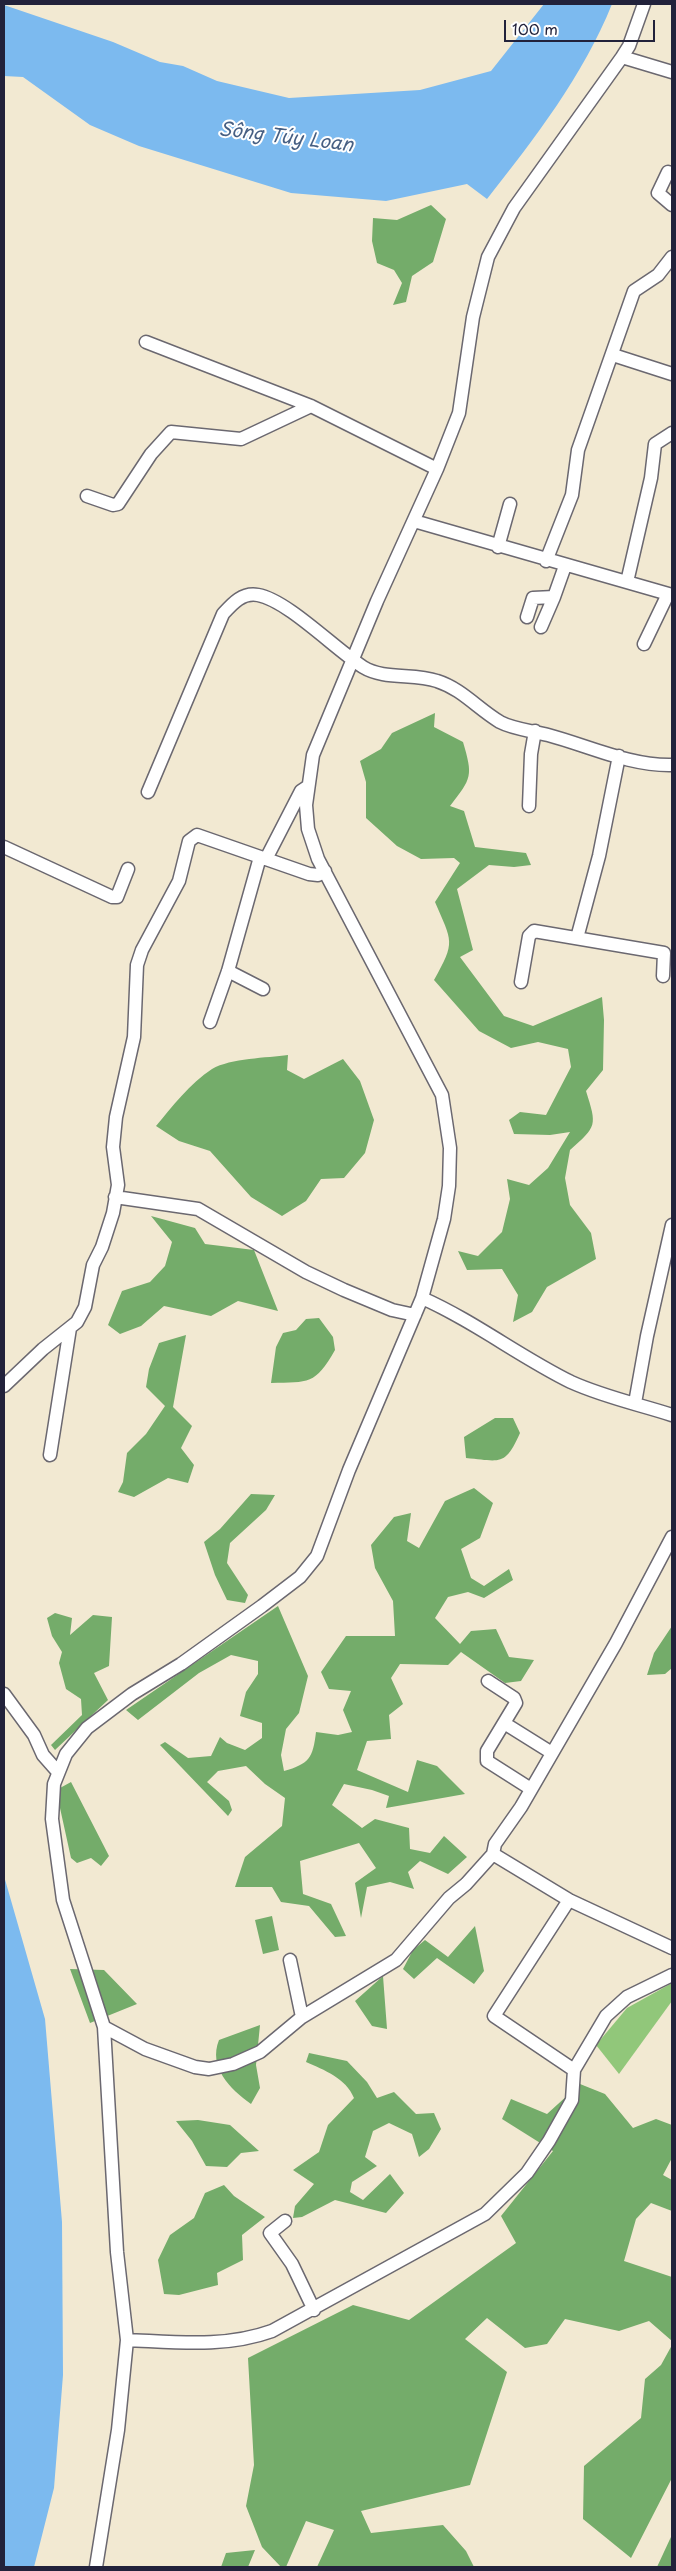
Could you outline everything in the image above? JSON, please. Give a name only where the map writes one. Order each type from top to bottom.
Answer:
[{"type":"street","points":[[96,2567],[118,2430],[127,2340],[117,2252],[104,2027],[63,1900],[52,1819],[54,1784],[66,1754],[87,1728],[132,1694],[181,1664],[262,1606],[309,1568],[326,1537],[350,1470],[422,1298],[444,1219],[449,1186],[450,1148],[442,1095],[318,859],[308,829],[306,805],[310,767],[318,742],[437,469],[459,413],[473,317],[488,257],[514,208],[629,46],[644,4]]},
{"type":"street","points":[[622,57],[672,72]]},
{"type":"street","points":[[668,172],[658,192],[672,205]]},
{"type":"street","points":[[546,560],[572,495],[578,450],[634,291],[658,275],[672,257]]},
{"type":"street","points":[[146,342],[311,406],[437,469]]},
{"type":"street","points":[[613,355],[672,374]]},
{"type":"street","points":[[87,496],[113,505],[118,504],[151,454],[171,432],[241,439],[311,406]]},
{"type":"street","points":[[627,582],[651,478],[655,444],[672,433]]},
{"type":"street","points":[[498,547],[510,504]]},
{"type":"street","points":[[414,520],[498,547],[670,595],[644,644]]},
{"type":"street","points":[[541,627],[565,566]]},
{"type":"street","points":[[148,792],[223,614],[236,599],[255,594],[276,600],[323,638],[354,658],[362,666],[371,670],[435,680],[454,688],[502,723],[649,765],[672,765]]},
{"type":"street","points":[[526,618],[533,598],[554,597]]},
{"type":"street","points":[[529,806],[531,754],[535,731]]},
{"type":"street","points":[[577,938],[599,856],[619,756]]},
{"type":"street","points":[[210,1022],[263,858],[301,791],[307,787]]},
{"type":"street","points":[[4,1386],[43,1349],[77,1322],[85,1308],[93,1265],[102,1246],[115,1197],[117,1178],[113,1147],[116,1117],[134,1037],[135,981],[142,950],[179,881],[187,845],[192,836],[202,836],[309,874],[318,875],[325,871]]},
{"type":"street","points":[[4,847],[112,897],[116,897],[120,892],[128,869]]},
{"type":"street","points":[[521,982],[531,932],[668,953],[663,976]]},
{"type":"street","points":[[228,971],[264,989]]},
{"type":"street","points":[[115,1197],[198,1210],[306,1272],[392,1310],[415,1315]]},
{"type":"street","points":[[635,1403],[646,1336],[672,1225]]},
{"type":"street","points":[[422,1298],[448,1309],[570,1381],[603,1396],[635,1403],[672,1415]]},
{"type":"street","points":[[50,1455],[70,1328]]},
{"type":"street","points":[[104,2027],[145,2049],[195,2067],[209,2068],[232,2064],[260,2052],[302,2017],[396,1960],[449,1898],[466,1884],[493,1854],[495,1844],[531,1789],[616,1643],[672,1537]]},
{"type":"street","points":[[488,1681],[515,1700],[515,1705],[487,1752],[487,1761],[531,1789]]},
{"type":"street","points":[[4,1694],[34,1735],[43,1755],[58,1772]]},
{"type":"street","points":[[504,1723],[552,1753]]},
{"type":"street","points":[[493,1854],[569,1900],[672,1948]]},
{"type":"street","points":[[569,1900],[494,2016],[574,2070]]},
{"type":"street","points":[[290,1960],[302,2017]]},
{"type":"street","points":[[127,2340],[212,2343],[249,2340],[272,2332],[485,2214],[527,2173],[549,2141],[572,2100],[574,2070],[606,2016],[616,2005],[672,1975]]},
{"type":"street","points":[[285,2221],[270,2233],[302,2282],[314,2310]]},
{"type":"green space","points":[[431,205],[446,219],[433,262],[412,276],[406,302],[393,305],[402,283],[394,270],[377,263],[372,241],[373,218],[397,220]]},
{"type":"green space","points":[[435,713],[434,727],[463,742],[468,762],[468,776],[463,789],[450,806],[464,811],[475,847],[526,853],[531,865],[514,867],[489,865],[457,889],[473,950],[460,957],[504,1016],[533,1026],[602,997],[604,1020],[603,1070],[586,1091],[592,1112],[592,1125],[585,1136],[570,1150],[565,1178],[570,1205],[591,1233],[596,1259],[547,1287],[532,1312],[513,1322],[518,1295],[502,1269],[467,1270],[458,1251],[478,1256],[502,1232],[510,1199],[507,1179],[529,1185],[548,1168],[570,1132],[550,1135],[514,1134],[509,1120],[520,1112],[546,1115],[571,1067],[568,1049],[538,1042],[511,1048],[479,1031],[434,980],[446,957],[449,941],[435,902],[460,863],[454,858],[421,859],[397,846],[366,818],[366,782],[360,761],[381,749],[392,733]]},
{"type":"green space","points":[[288,1055],[287,1070],[304,1079],[343,1059],[360,1081],[374,1120],[365,1153],[344,1178],[321,1179],[306,1201],[282,1216],[251,1197],[210,1151],[179,1141],[156,1126],[189,1088],[212,1069],[220,1065],[239,1061]]},
{"type":"green space","points":[[151,1216],[195,1228],[205,1244],[254,1250],[278,1311],[238,1301],[211,1316],[164,1306],[141,1326],[120,1334],[108,1325],[122,1291],[150,1282],[165,1266],[172,1242]]},
{"type":"green space","points":[[319,1318],[333,1337],[335,1350],[322,1370],[316,1376],[303,1381],[271,1383],[276,1347],[283,1333],[296,1330],[306,1319]]},
{"type":"green space","points":[[186,1335],[173,1407],[192,1426],[181,1448],[194,1465],[188,1483],[168,1478],[134,1497],[118,1492],[123,1482],[127,1453],[146,1434],[165,1406],[146,1387],[149,1369],[159,1343]]},
{"type":"green space","points":[[495,1418],[513,1418],[520,1433],[510,1452],[505,1457],[494,1460],[466,1458],[464,1437]]},
{"type":"green space","points":[[474,1488],[493,1503],[480,1538],[461,1549],[471,1578],[484,1586],[509,1569],[513,1580],[484,1598],[468,1592],[448,1597],[435,1618],[460,1644],[471,1631],[496,1629],[509,1657],[534,1660],[521,1681],[505,1683],[461,1652],[448,1665],[400,1664],[391,1678],[403,1704],[389,1715],[391,1739],[367,1741],[357,1770],[408,1792],[417,1760],[437,1766],[465,1794],[386,1808],[389,1796],[344,1784],[332,1805],[362,1828],[375,1819],[409,1828],[410,1849],[430,1853],[444,1836],[467,1857],[448,1874],[420,1861],[408,1872],[414,1889],[390,1882],[367,1887],[361,1918],[355,1883],[376,1868],[359,1843],[300,1861],[303,1894],[331,1904],[346,1936],[335,1937],[309,1906],[281,1902],[272,1887],[235,1887],[245,1857],[282,1826],[285,1798],[265,1784],[246,1766],[218,1771],[207,1782],[229,1801],[232,1810],[228,1816],[160,1745],[165,1742],[188,1758],[211,1756],[220,1737],[227,1743],[245,1750],[262,1738],[262,1723],[240,1716],[246,1692],[258,1674],[258,1661],[231,1655],[199,1673],[138,1720],[126,1710],[278,1606],[308,1676],[299,1713],[286,1729],[281,1755],[284,1771],[299,1766],[311,1754],[316,1732],[338,1735],[352,1732],[343,1710],[351,1691],[329,1689],[321,1672],[346,1636],[395,1636],[393,1601],[375,1568],[371,1545],[394,1517],[411,1513],[407,1541],[419,1548],[445,1501]]},
{"type":"green space","points":[[251,1494],[275,1495],[266,1510],[230,1543],[227,1563],[248,1595],[245,1603],[227,1600],[215,1575],[204,1542],[220,1529]]},
{"type":"green space","points":[[55,1613],[72,1618],[70,1635],[93,1615],[112,1617],[109,1666],[94,1673],[108,1700],[55,1750],[51,1745],[82,1715],[81,1699],[66,1689],[59,1663],[62,1652],[52,1636],[47,1618]]},
{"type":"green space","points":[[672,1626],[672,1668],[665,1674],[647,1675],[654,1653]]},
{"type":"green space","points":[[71,1782],[109,1856],[101,1866],[91,1858],[77,1863],[71,1858],[60,1808],[60,1788]]},
{"type":"green space","points":[[272,1916],[279,1950],[263,1954],[255,1920]]},
{"type":"green space","points":[[475,1926],[484,1971],[474,1984],[437,1958],[414,1979],[403,1969],[413,1950],[425,1940],[448,1957]]},
{"type":"green space","points":[[70,1969],[104,1970],[137,2004],[90,2023]]},
{"type":"green space","points":[[383,1976],[387,2029],[372,2026],[355,2001]]},
{"type":"green space","points":[[672,1983],[672,2001],[619,2074],[596,2045],[627,2008]]},
{"type":"green space","points":[[260,2025],[256,2065],[260,2088],[251,2104],[223,2076],[216,2059],[216,2050],[219,2040]]},
{"type":"green space","points":[[309,2053],[347,2061],[367,2082],[377,2098],[394,2092],[416,2114],[434,2113],[441,2129],[429,2149],[419,2157],[412,2134],[389,2123],[373,2131],[365,2157],[377,2166],[352,2182],[350,2192],[363,2200],[390,2174],[404,2193],[386,2213],[335,2200],[302,2217],[293,2218],[295,2206],[314,2184],[293,2170],[319,2152],[328,2125],[354,2098],[346,2085],[340,2080],[306,2062]]},
{"type":"green space","points":[[580,2084],[605,2094],[633,2128],[656,2119],[672,2125],[672,2158],[663,2175],[672,2180],[672,2211],[651,2203],[636,2219],[624,2261],[672,2277],[672,2341],[649,2321],[619,2331],[565,2319],[547,2344],[525,2348],[487,2318],[465,2339],[507,2372],[470,2485],[361,2511],[371,2533],[443,2525],[466,2551],[474,2567],[317,2567],[334,2530],[306,2521],[286,2567],[281,2567],[262,2547],[246,2506],[254,2465],[248,2358],[353,2305],[409,2320],[516,2243],[501,2216],[553,2151],[502,2119],[511,2099],[547,2114]]},
{"type":"green space","points":[[198,2120],[230,2125],[259,2151],[241,2153],[227,2167],[206,2166],[192,2141],[176,2121]]},
{"type":"green space","points":[[224,2185],[234,2196],[265,2217],[242,2235],[243,2260],[217,2273],[218,2285],[179,2295],[164,2294],[158,2260],[170,2235],[194,2218],[205,2193]]},
{"type":"green space","points":[[672,2345],[672,2478],[631,2558],[583,2519],[584,2466],[641,2418],[645,2379],[661,2365]]},
{"type":"green space","points":[[672,2535],[672,2567],[657,2567],[670,2539]]},
{"type":"green space","points":[[255,2550],[248,2567],[221,2567],[226,2553]]},
{"type":"water","name":"Sông Túy Loan","points":[[544,4],[612,4],[587,56],[557,106],[487,199],[467,184],[386,201],[291,193],[139,146],[90,125],[23,77],[4,76],[4,5],[113,42],[160,62],[183,66],[217,81],[289,98],[420,90],[491,71]]},
{"type":"water","points":[[4,1876],[45,2019],[62,2222],[63,2375],[54,2488],[34,2567],[4,2567]]}]
